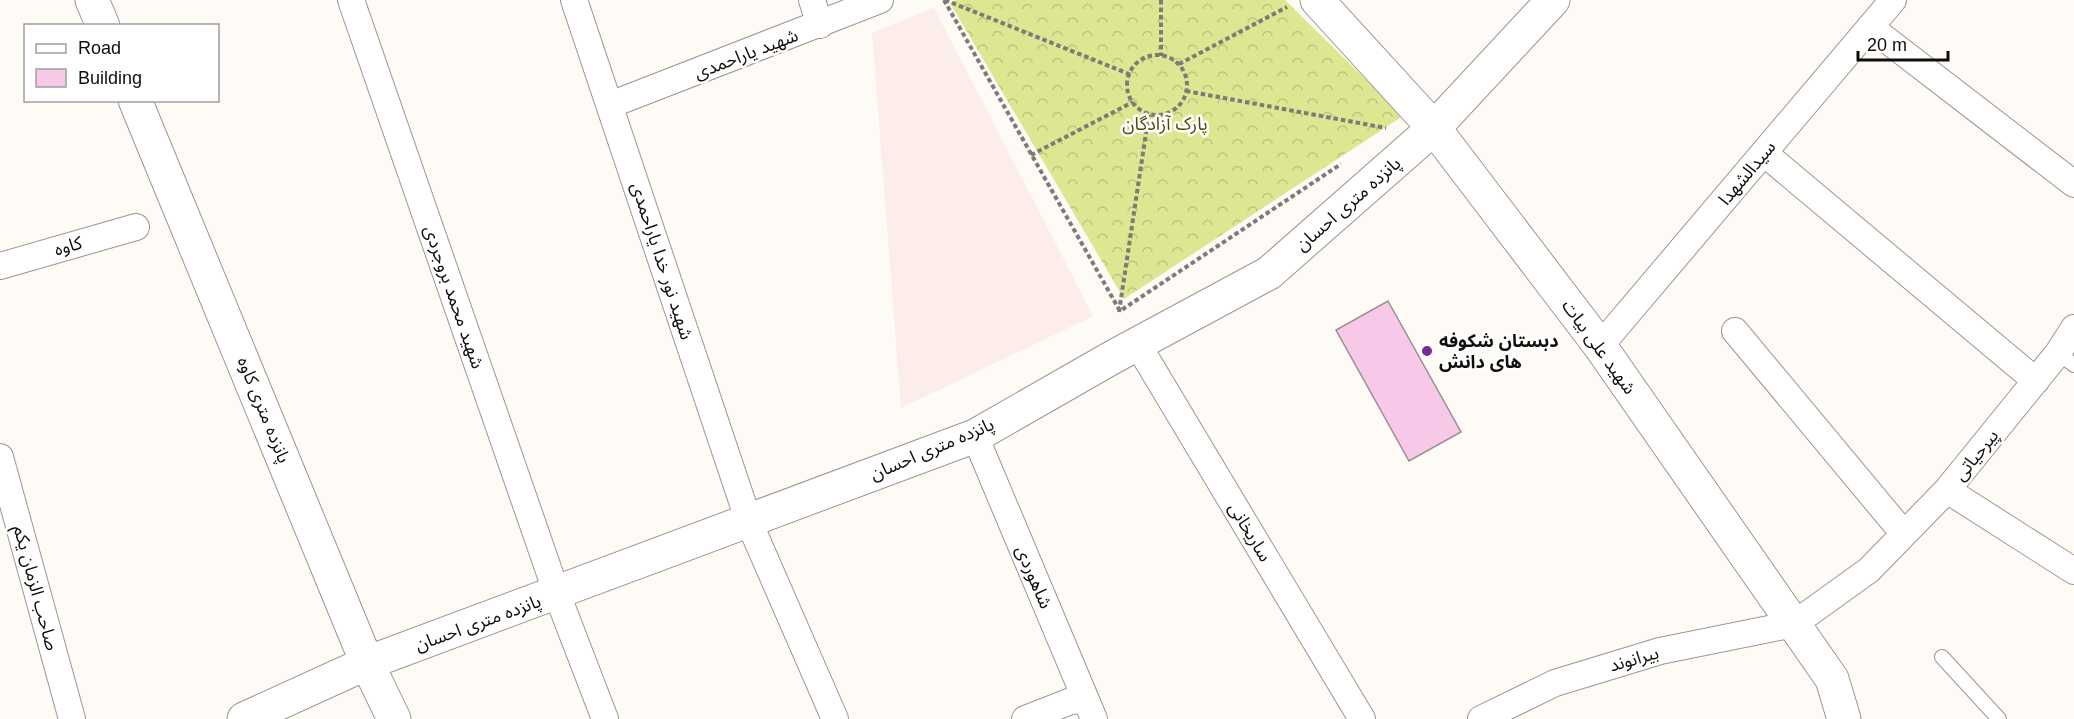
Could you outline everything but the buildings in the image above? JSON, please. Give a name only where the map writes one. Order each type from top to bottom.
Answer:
[{"type":"street","points":[[92,0],[102,24]]},
{"type":"street","name":"شهید محمد بروجردی","points":[[351,0],[557,594],[605,719]]},
{"type":"street","name":"شهید نور خدا یاراحمدی","points":[[574,0],[749,522],[835,719]]},
{"type":"street","points":[[812,0],[820,26]]},
{"type":"street","name":"شهید یاراحمدی","points":[[610,105],[820,26],[880,0]]},
{"type":"street","name":"پانزده متری احسان","points":[[244,719],[367,663],[749,522],[975,435],[1269,273],[1434,128],[1553,0]]},
{"type":"street","name":"سیدالشهدا","points":[[1600,346],[1893,0]]},
{"type":"street","name":"شهید علی بیات","points":[[1304,3],[1434,128],[1600,346],[1832,679],[1844,719]]},
{"type":"street","points":[[1870,27],[2074,183]]},
{"type":"street","name":"پانزده متری کاوه","points":[[136,102],[367,663],[394,719]]},
{"type":"street","points":[[1764,153],[2036,381]]},
{"type":"street","name":"کاوه","points":[[0,266],[136,227]]},
{"type":"street","name":"پیرحیاتی","points":[[2074,328],[2066,359],[2036,381],[1947,490],[2074,571]]},
{"type":"street","points":[[1735,332],[1904,534]]},
{"type":"street","name":"ساریخانی","points":[[1125,351],[1362,719]]},
{"type":"street","name":"شاهوردی","points":[[975,435],[1089,709]]},
{"type":"street","name":"صاحب الزمان یکم","points":[[0,457],[72,719]]},
{"type":"street","points":[[1794,624],[1869,570],[1947,490]]},
{"type":"street","name":"بیرانوند","points":[[1485,718],[1555,682],[1660,651],[1794,624]]},
{"type":"street","points":[[1025,719],[1071,701],[1089,709]]},
{"type":"lane","points":[[1942,657],[1999,719]]},
{"type":"path","points":[[944,0],[1129,74]]},
{"type":"path","points":[[944,0],[1120,311]]},
{"type":"path","points":[[1161,0],[1161,56]]},
{"type":"path","points":[[1179,64],[1304,3]]},
{"type":"path","points":[[1161,56],[1179,64],[1187,81],[1183,100],[1168,113],[1149,113],[1132,102],[1127,83],[1129,74],[1143,59],[1161,56]]},
{"type":"path","points":[[1186,91],[1394,129],[1384,136]]},
{"type":"path","points":[[1031,155],[1132,102]]},
{"type":"path","points":[[1125,351],[1120,311],[1149,113]]},
{"type":"path","points":[[1120,311],[1345,162]]},
{"type":"shaded area","points":[[934,8],[1093,316],[901,408],[872,33]]},
{"type":"green space","name":"پارک آزادگان","points":[[955,0],[1285,0],[1403,116],[1124,299],[950,3]]},
{"type":"place","name":"دبستان شکوفه های دانش","points":[[1427,351]]}]
